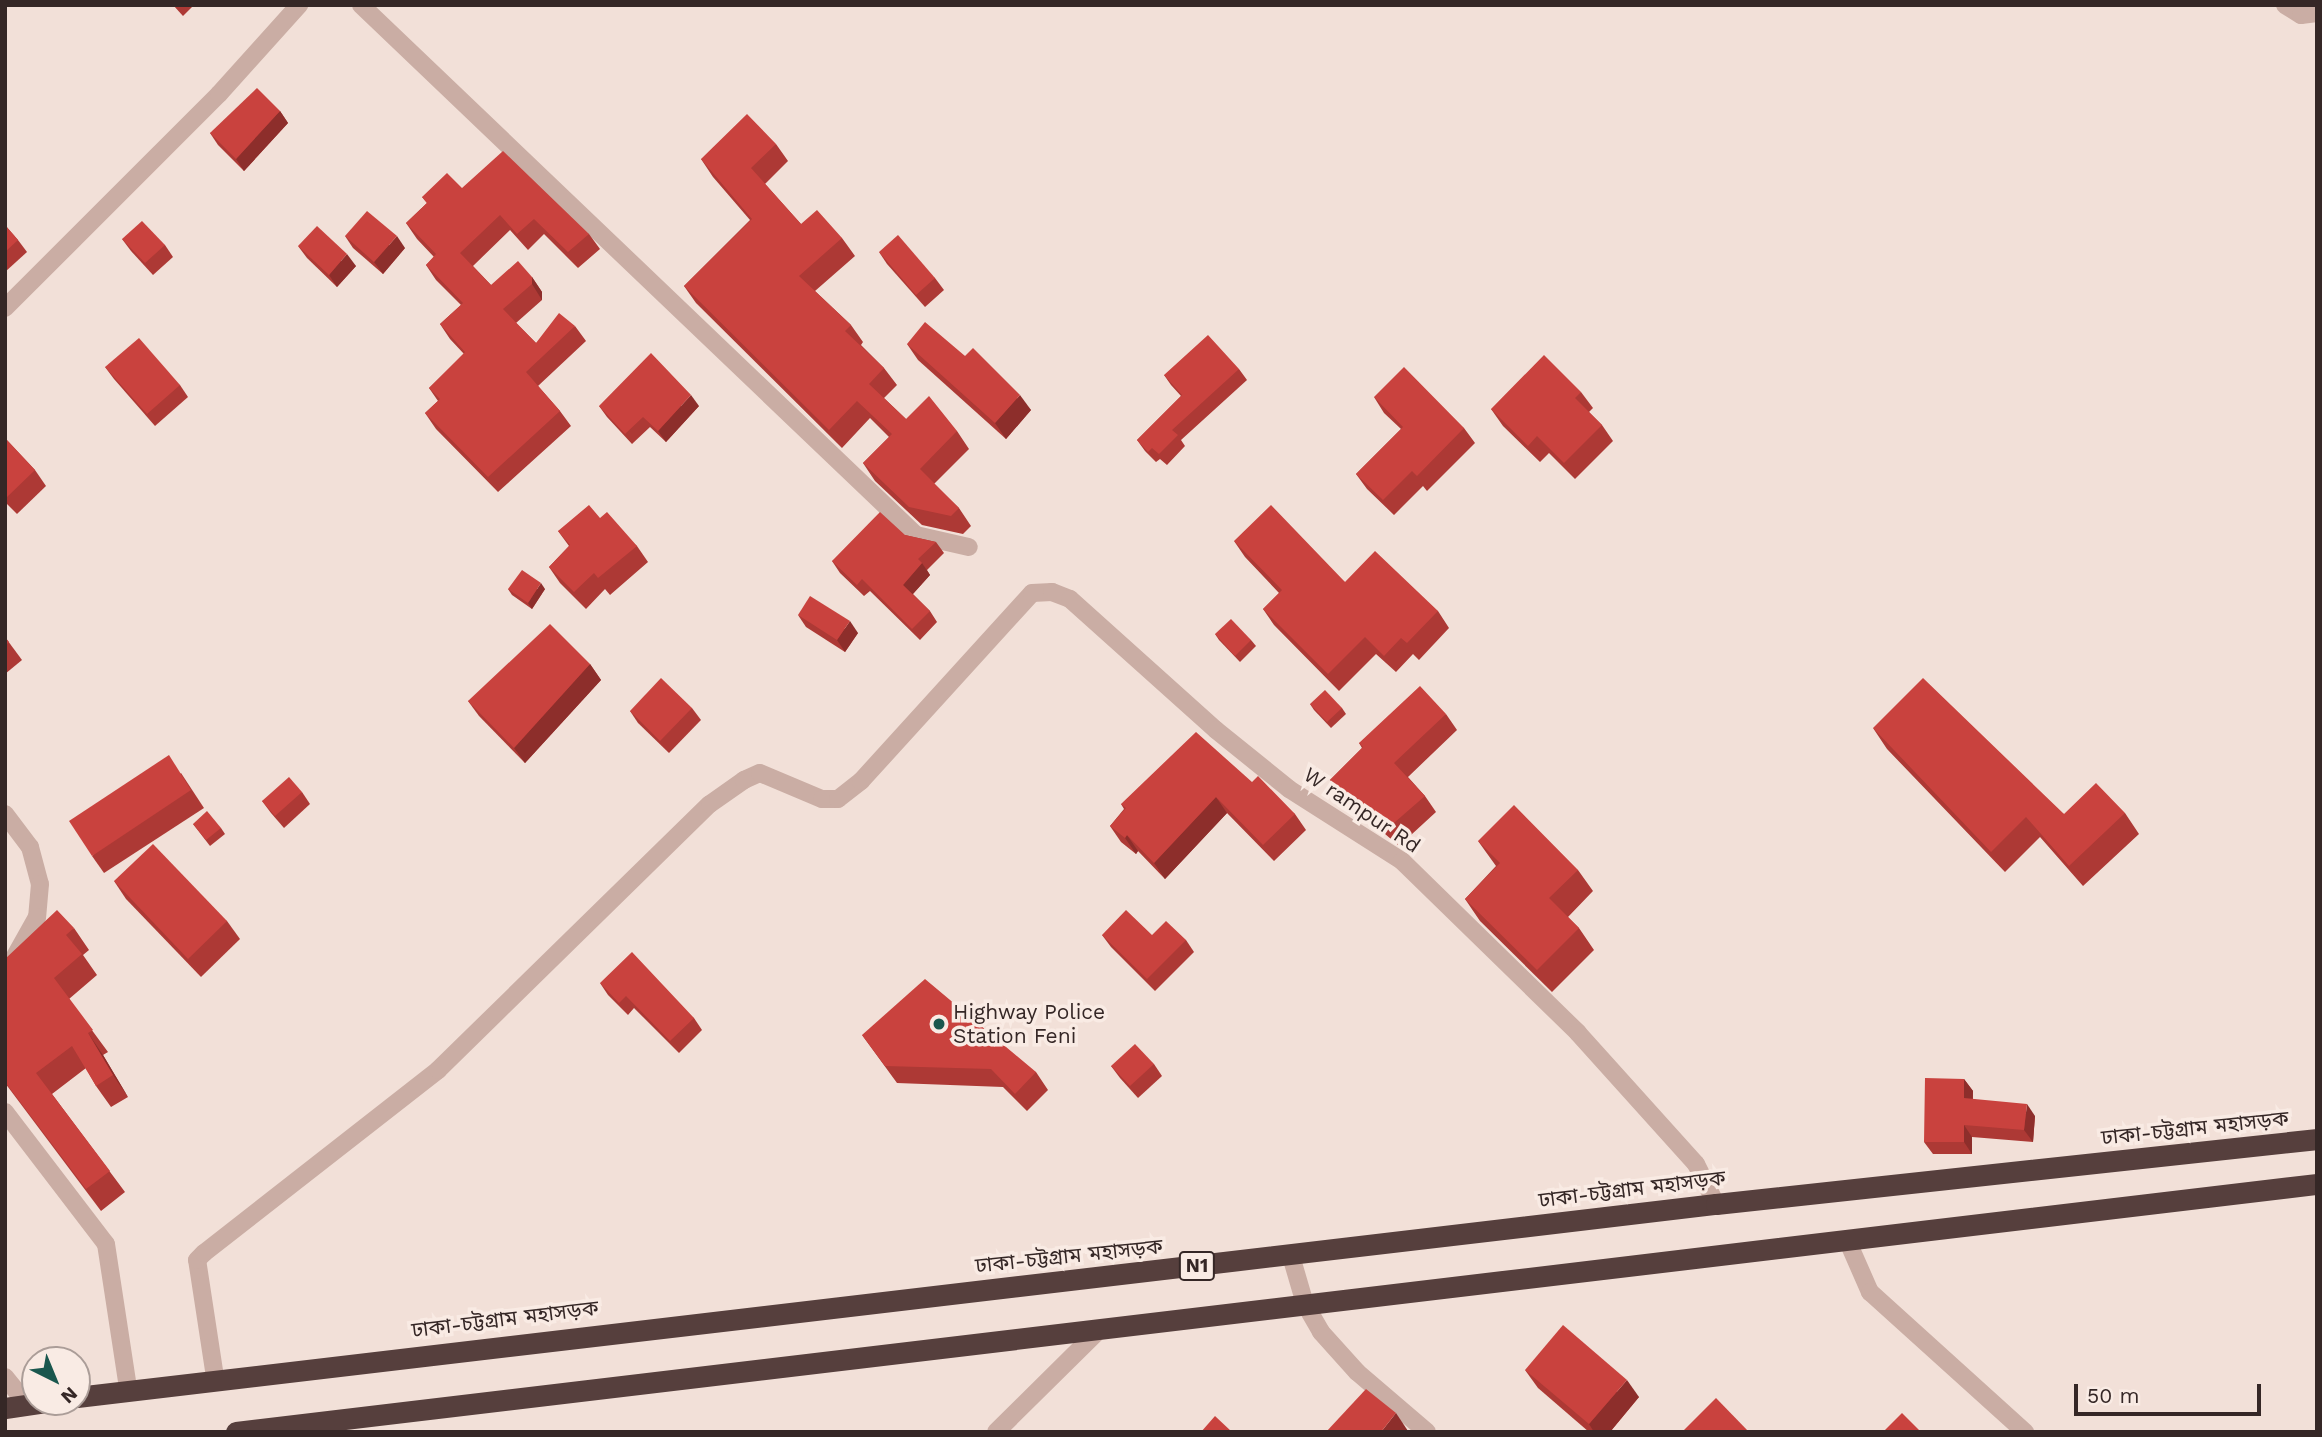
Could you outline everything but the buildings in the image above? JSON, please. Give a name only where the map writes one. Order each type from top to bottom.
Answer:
[{"type":"highway","name":"ঢাকা-চট্টগ্রাম মহাসড়ক","points":[[91,1395],[215,1377],[1291,1256],[1716,1204],[2317,1139]]},
{"type":"highway","points":[[236,1432],[2317,1184]]},
{"type":"street","points":[[5,308],[219,94],[299,5]]},
{"type":"street","points":[[361,5],[916,535],[969,547]]},
{"type":"street","points":[[2285,5],[2301,15],[2317,13]]},
{"type":"street","name":"W rampur Rd","points":[[215,1377],[197,1260],[204,1253],[438,1070],[710,804],[744,780],[760,773],[822,799],[838,799],[861,781],[1032,593],[1052,592],[1070,599],[1216,730],[1289,789],[1402,861],[1577,1033],[1696,1164],[1716,1204]]},
{"type":"street","points":[[5,814],[30,847],[40,884],[37,917],[5,974]]},
{"type":"street","points":[[5,1112],[106,1244],[128,1388]]},
{"type":"street","points":[[1848,1242],[1870,1292],[2025,1432]]},
{"type":"street","points":[[1291,1256],[1305,1304],[1321,1332],[1357,1372],[1427,1432]]},
{"type":"street","points":[[996,1432],[1099,1330]]},
{"type":"street","points":[[5,1377],[21,1390]]},
{"type":"place","name":"Highway Police Station Feni","points":[[939,1024]]}]
